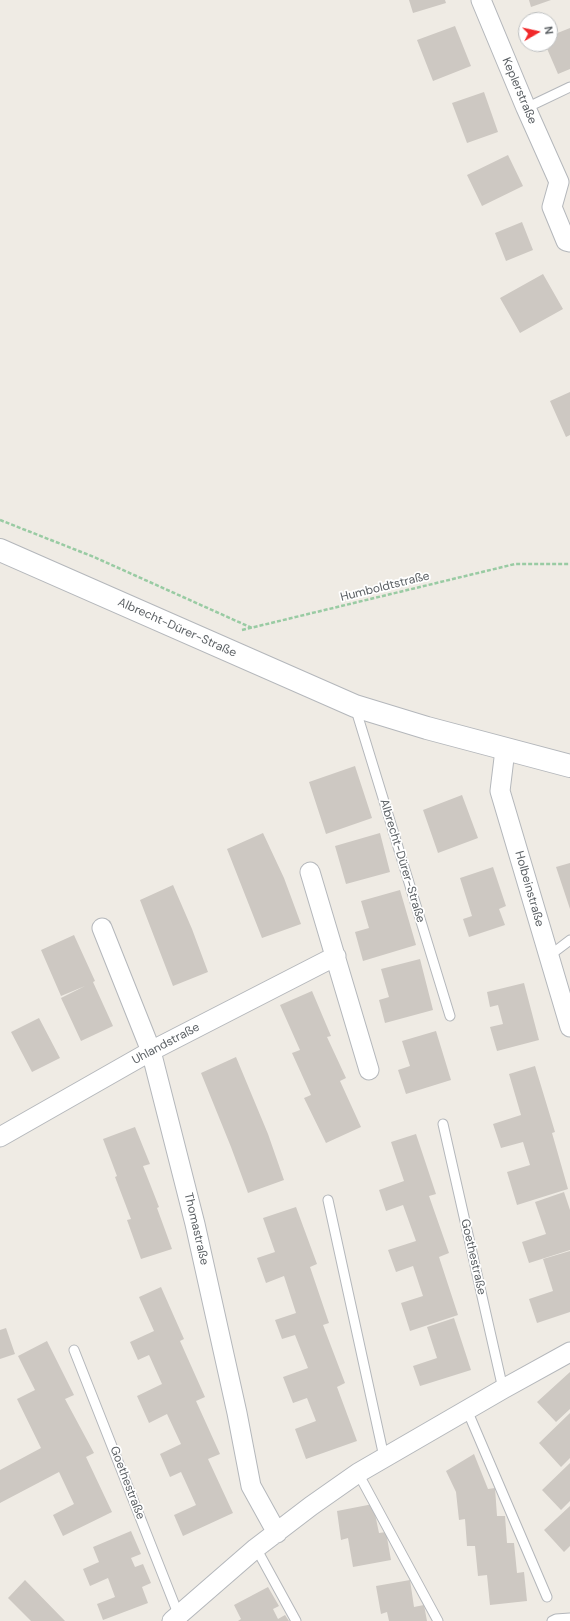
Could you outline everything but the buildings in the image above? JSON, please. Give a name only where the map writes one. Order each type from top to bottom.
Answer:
[{"type":"street","name":"Keplerstraße","points":[[481,0],[526,108],[565,185],[552,207],[566,242],[570,242]]},
{"type":"street","name":"Albrecht-Dürer-Straße","points":[[0,550],[355,706],[426,728],[570,766]]},
{"type":"street","name":"Holbeinstraße","points":[[505,750],[500,791],[570,1027]]},
{"type":"street","points":[[310,872],[369,1070]]},
{"type":"street","name":"Thomastraße","points":[[102,928],[151,1051],[195,1224],[252,1486],[277,1533]]},
{"type":"street","name":"Uhlandstraße","points":[[0,1137],[151,1051],[336,956]]},
{"type":"street","name":"Goethestraße","points":[[176,1619],[256,1548],[311,1506],[358,1473],[570,1352]]},
{"type":"lane","points":[[526,108],[570,87]]},
{"type":"lane","name":"Albrecht-Dürer-Straße","points":[[355,706],[450,1016]]},
{"type":"lane","points":[[549,956],[570,940]]},
{"type":"lane","name":"Goethestraße","points":[[443,1124],[503,1389]]},
{"type":"lane","points":[[328,1200],[384,1457]]},
{"type":"lane","name":"Goethestraße","points":[[74,1350],[176,1619]]},
{"type":"lane","points":[[466,1410],[547,1597]]},
{"type":"lane","points":[[358,1473],[438,1621]]},
{"type":"lane","points":[[256,1548],[296,1621]]},
{"type":"lane","points":[[552,1621],[556,1619],[570,1618]]},
{"type":"path","points":[[0,520],[94,557],[253,628]]},
{"type":"path","name":"Humboldtstraße","points":[[239,631],[515,564],[570,564]]}]
